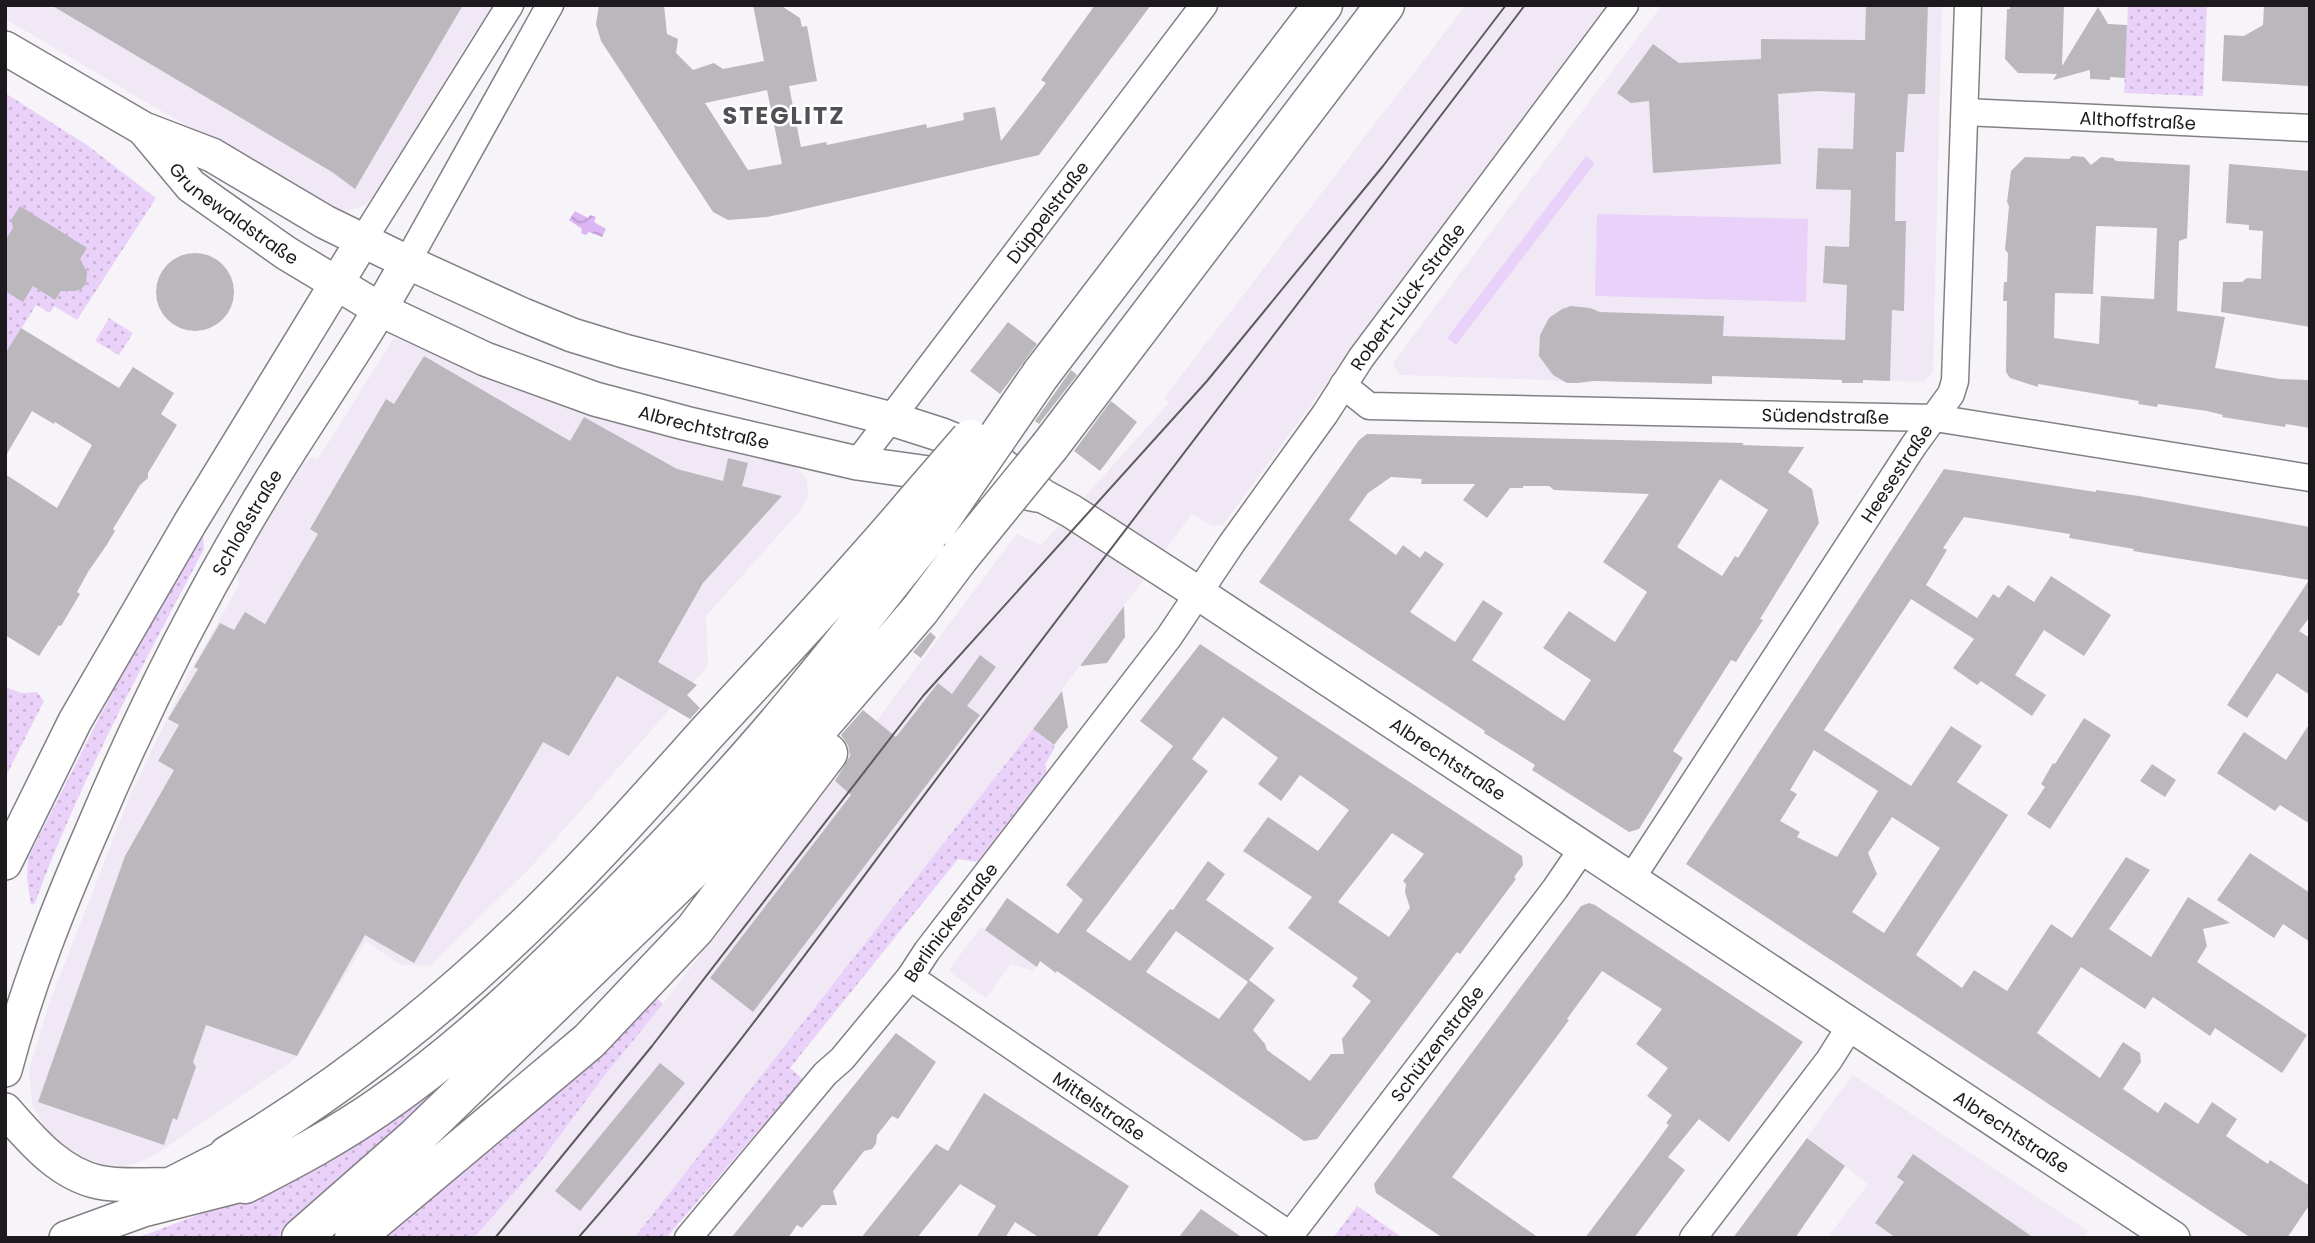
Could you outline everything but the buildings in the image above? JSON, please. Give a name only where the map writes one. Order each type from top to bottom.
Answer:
[{"type":"highway","points":[[301,1238],[416,1137],[596,941],[678,835],[809,685],[935,528],[1041,374],[1324,5]]},
{"type":"highway","points":[[236,1169],[320,1145],[400,1092],[485,1023],[691,871],[920,610],[1050,446],[1385,5]]},
{"type":"highway","points":[[236,1169],[314,1100],[371,1059],[450,995],[553,899],[859,568],[989,418],[1041,374]]},
{"type":"highway","points":[[354,1238],[589,1041],[695,929],[849,725],[920,610]]},
{"type":"main road","name":"Grunewaldstraße","points":[[5,48],[144,129],[212,155],[326,222],[407,262]]},
{"type":"main road","name":"Grunewaldstraße","points":[[144,129],[191,186],[286,253],[381,310]]},
{"type":"main road","points":[[5,863],[82,709],[190,523],[334,283],[363,240]]},
{"type":"main road","name":"Schloßstraße","points":[[5,1070],[26,997],[57,913],[131,740],[222,564],[278,469],[381,310],[407,262]]},
{"type":"main road","name":"Albrechtstraße","points":[[407,262],[572,335],[698,371],[892,419],[943,435],[986,453],[1043,496],[1071,511],[1198,593],[2173,1238]]},
{"type":"main road","name":"Albrechtstraße","points":[[381,310],[485,359],[595,398],[662,417],[857,463],[898,468],[1043,496]]},
{"type":"main road","points":[[5,1110],[33,1141],[71,1171],[99,1182],[169,1185],[236,1169]]},
{"type":"main road","points":[[66,1238],[143,1210],[236,1169]]},
{"type":"main road","points":[[143,1210],[169,1185]]},
{"type":"street","points":[[363,240],[510,5]]},
{"type":"street","name":"Schloßstraße","points":[[407,262],[550,5]]},
{"type":"street","name":"Düppelstraße","points":[[857,463],[1204,5]]},
{"type":"street","name":"Robert-Lück-Straße","points":[[1198,593],[1361,358],[1625,5]]},
{"type":"street","name":"Heesestraße","points":[[1631,879],[1951,394],[1955,381],[1968,5]]},
{"type":"street","name":"Althoffstraße","points":[[1965,112],[2310,128]]},
{"type":"street","name":"Südendstraße","points":[[1343,386],[1369,406],[1935,418],[2310,478]]},
{"type":"street","points":[[892,419],[898,468]]},
{"type":"street","name":"Berlinickestraße","points":[[688,1238],[825,1074],[842,1059],[911,977],[927,951],[1169,637],[1198,593]]},
{"type":"street","name":"Schützenstraße","points":[[1289,1236],[1555,889],[1583,848]]},
{"type":"street","name":"Mittelstraße","points":[[911,977],[1289,1236]]},
{"type":"street","points":[[1693,1238],[1829,1059],[1851,1025]]},
{"type":"shaded area","points":[[5,5],[496,5],[472,36],[373,199],[345,212],[332,211],[5,19]]},
{"type":"shaded area","points":[[1466,5],[1609,5],[1223,525],[1212,526],[1192,514],[1033,729],[634,1238],[475,1238],[535,1169],[609,1070],[663,1004],[1017,534],[1041,545],[1169,403],[1164,398]]},
{"type":"shaded area","points":[[1662,5],[1942,5],[1933,372],[1923,382],[1863,380],[1863,383],[1842,383],[1841,380],[1712,375],[1712,384],[1613,382],[1613,379],[1600,378],[1589,383],[1577,383],[1399,375],[1393,363]]},
{"type":"shaded area","points":[[2128,5],[2207,5],[2203,96],[2124,93]]},
{"type":"shaded area","points":[[5,93],[87,145],[156,198],[77,320],[54,306],[50,313],[36,305],[5,354]]},
{"type":"shaded area","points":[[1586,156],[1595,163],[1456,345],[1447,338]]},
{"type":"shaded area","points":[[1597,214],[1808,219],[1806,302],[1595,296]]},
{"type":"shaded area","points":[[109,318],[133,333],[119,355],[95,341]]},
{"type":"shaded area","points":[[393,339],[399,339],[467,370],[586,414],[658,434],[788,464],[798,469],[806,478],[807,500],[706,616],[708,666],[532,866],[430,966],[403,965],[366,941],[291,1062],[155,1155],[123,1166],[89,1164],[49,1137],[32,1103],[29,1070],[49,1004],[131,793],[190,671],[239,585],[237,569],[304,462],[313,457],[318,459]]},
{"type":"shaded area","points":[[203,534],[204,549],[113,723],[72,812],[35,903],[31,905],[27,878],[28,858],[124,669]]},
{"type":"shaded area","points":[[5,687],[22,693],[37,692],[44,701],[5,778]]},
{"type":"shaded area","points":[[1033,729],[1055,747],[1045,765],[1047,772],[977,862],[958,859],[790,1068],[803,1079],[666,1238],[634,1238]]},
{"type":"shaded area","points":[[1007,898],[1058,934],[1033,971],[1011,964],[986,998],[951,973],[950,968],[981,927],[985,930]]},
{"type":"shaded area","points":[[650,991],[663,1004],[609,1070],[535,1169],[474,1238],[382,1238],[500,1143],[595,1050]]},
{"type":"shaded area","points":[[458,1073],[276,1238],[137,1238],[250,1195],[390,1121]]},
{"type":"shaded area","points":[[1853,1075],[2088,1231],[2084,1238],[1827,1238],[1868,1184],[1807,1137]]},
{"type":"shaded area","points":[[1357,1206],[1403,1238],[1333,1238]]},
{"type":"water","points":[[575,211],[588,218],[590,215],[596,217],[594,222],[606,229],[602,237],[589,232],[586,235],[581,233],[582,229],[569,220]]},
{"type":"tram line","points":[[495,1238],[652,1046],[923,696],[1207,381],[1383,166],[1506,5]]},
{"type":"tram line","points":[[578,1238],[731,1052],[1525,5]]},
{"type":"district","name":"STEGLITZ","points":[[784,115]]}]
